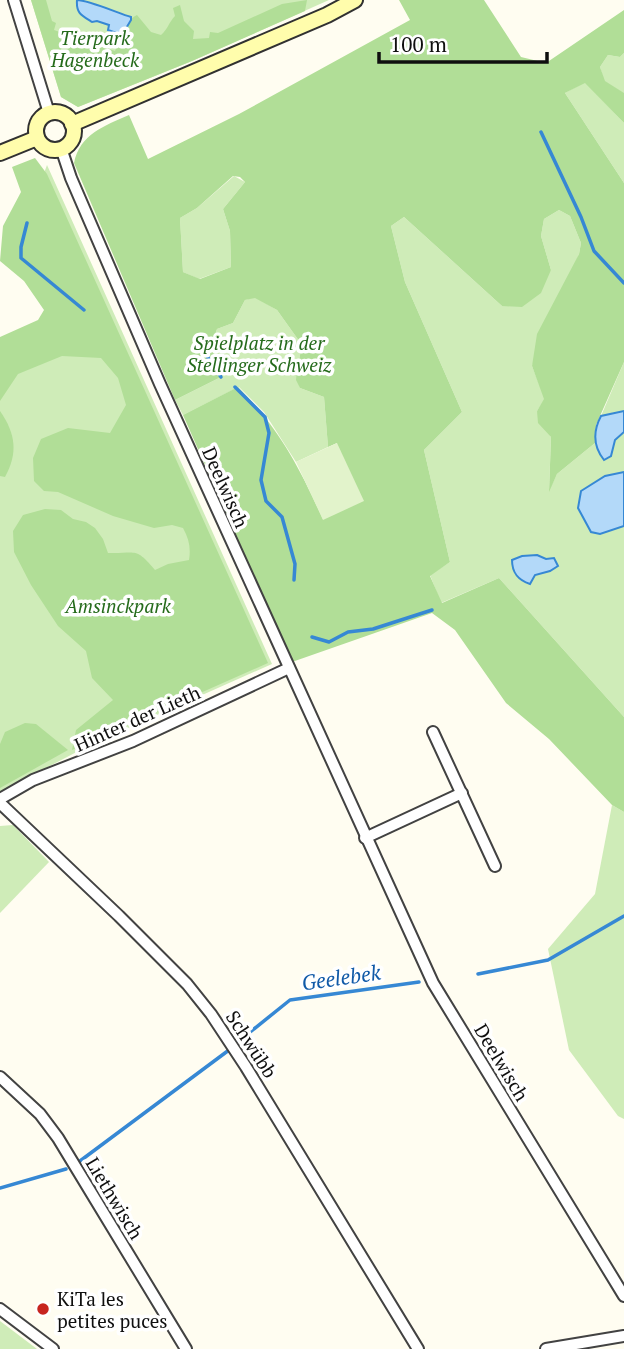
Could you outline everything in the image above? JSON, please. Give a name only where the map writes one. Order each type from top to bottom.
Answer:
[{"type":"street","points":[[14,0],[49,113]]},
{"type":"street","points":[[72,124],[316,20],[355,0]]},
{"type":"street","points":[[49,113],[63,114],[72,124],[72,139],[61,148],[47,148],[37,138],[38,123],[49,113]]},
{"type":"street","points":[[0,153],[37,138]]},
{"type":"street","name":"Deelwisch","points":[[61,148],[76,190],[160,384],[433,983],[624,1296]]},
{"type":"street","name":"Hinter der Lieth","points":[[0,801],[20,785],[133,741],[289,668]]},
{"type":"street","points":[[433,732],[495,866]]},
{"type":"street","points":[[365,838],[462,793]]},
{"type":"street","name":"Schwübb","points":[[0,801],[187,984],[211,1014],[418,1349]]},
{"type":"street","name":"Liethwisch","points":[[0,1077],[40,1114],[58,1138],[186,1349]]},
{"type":"street","points":[[0,1309],[53,1349]]},
{"type":"street","points":[[546,1349],[624,1336]]},
{"type":"green space","name":"Tierpark Hagenbeck","points":[[31,0],[329,0],[192,61],[78,107],[61,97]]},
{"type":"green space","points":[[31,0],[46,0],[52,21],[56,23],[54,30],[115,51],[126,26],[137,15],[151,32],[161,35],[175,16],[173,8],[180,5],[184,21],[194,31],[193,39],[209,38],[210,32],[218,33],[282,4],[307,0],[305,11],[78,107],[61,97]]},
{"type":"green space","points":[[399,0],[484,0],[521,57],[546,63],[624,10],[624,53],[620,57],[608,55],[600,67],[605,81],[624,93],[624,123],[585,83],[565,93],[624,183],[624,362],[596,425],[595,443],[557,474],[549,492],[551,437],[538,423],[537,411],[544,399],[532,366],[537,334],[579,254],[581,243],[570,216],[559,210],[544,219],[541,236],[551,270],[541,293],[522,307],[502,306],[404,217],[391,226],[405,282],[462,412],[424,450],[450,562],[430,576],[442,603],[499,578],[624,717],[624,812],[612,805],[549,739],[506,703],[455,630],[432,613],[292,662],[183,415],[238,387],[277,433],[323,519],[337,443],[328,447],[324,397],[300,388],[296,380],[302,345],[277,310],[255,298],[245,300],[233,323],[217,329],[211,347],[223,376],[175,400],[74,163],[87,138],[102,127],[129,115],[148,159],[239,114],[410,20]],"holes":[[[233,176],[240,177],[245,182],[223,209],[230,231],[231,267],[200,279],[183,272],[180,218],[197,208]]]},
{"type":"green space","points":[[624,53],[623,93],[604,81],[600,67],[608,55],[620,57]]},
{"type":"green space","points":[[585,82],[624,123],[624,183],[565,93]]},
{"type":"green space","name":"Amsinckpark","points":[[35,158],[47,174],[268,663],[72,750],[76,730],[113,700],[92,678],[86,651],[58,626],[31,585],[14,552],[13,531],[23,515],[45,509],[61,510],[73,519],[86,522],[95,528],[108,553],[139,554],[155,570],[189,560],[190,548],[183,528],[172,525],[154,528],[113,516],[58,492],[44,491],[34,481],[33,458],[41,439],[68,428],[110,433],[126,405],[118,378],[101,358],[62,356],[18,374],[0,401],[0,337],[38,320],[44,310],[24,281],[0,261],[3,226],[21,192],[12,167]]},
{"type":"green space","name":"Amsinckpark","points":[[47,165],[272,664],[90,745],[0,792],[0,338],[79,310],[13,257]]},
{"type":"green space","name":"Spielplatz in der Stellinger Schweiz","points":[[234,176],[245,182],[223,209],[230,231],[231,267],[199,279],[183,272],[180,218],[197,208]]},
{"type":"green space","points":[[559,210],[570,216],[581,243],[579,254],[532,366],[545,399],[537,411],[551,437],[549,490],[557,474],[595,443],[602,458],[608,459],[617,437],[624,432],[624,472],[605,476],[600,534],[624,526],[624,717],[499,578],[441,603],[430,575],[450,562],[424,450],[462,412],[405,282],[391,226],[404,217],[502,306],[551,270],[541,236],[544,219]]},
{"type":"green space","name":"Spielplatz in der Stellinger Schweiz","points":[[255,297],[277,310],[302,345],[297,370],[300,388],[324,397],[328,447],[296,462],[264,412],[239,387],[183,415],[175,400],[223,376],[211,348],[217,329],[233,323],[245,300]]},
{"type":"green space","points":[[624,362],[624,411],[601,416]]},
{"type":"green space","points":[[0,411],[9,428],[13,444],[12,460],[5,477],[0,476]]},
{"type":"green space","points":[[337,443],[364,501],[323,520],[296,462]]},
{"type":"green space","points":[[25,723],[36,724],[68,750],[0,788],[0,744],[5,732]]},
{"type":"green space","points":[[612,805],[624,812],[624,1119],[618,1116],[569,1050],[548,949],[595,894]]},
{"type":"green space","points":[[13,825],[49,862],[0,913],[0,826]]},
{"type":"green space","points":[[0,1321],[37,1349],[0,1349]]},
{"type":"water","points":[[77,0],[131,17],[131,20],[122,35],[108,30],[109,25],[92,22],[82,15],[77,8]]},
{"type":"water","points":[[624,411],[624,432],[615,440],[611,456],[604,460],[596,444],[598,422],[601,416]]},
{"type":"water","points":[[624,472],[624,526],[600,534],[591,532],[578,508],[581,491],[605,476]]},
{"type":"water","points":[[537,555],[546,559],[554,558],[558,566],[535,575],[530,584],[516,575],[512,560]]},
{"type":"waterway","points":[[541,132],[594,251],[624,283]]},
{"type":"waterway","points":[[27,223],[21,258],[84,310]]},
{"type":"waterway","points":[[201,347],[221,377]]},
{"type":"waterway","name":"Geelebek","points":[[235,387],[265,417],[269,433],[261,480],[266,501],[282,517],[295,564],[294,580]]},
{"type":"waterway","points":[[312,637],[329,642],[348,632],[373,629],[432,610]]},
{"type":"waterway","name":"Geelebek","points":[[478,974],[548,960],[624,916]]},
{"type":"waterway","name":"Geelebek","points":[[239,1041],[290,1000],[419,982]]},
{"type":"waterway","name":"Geelebek","points":[[80,1161],[229,1050]]},
{"type":"waterway","name":"Geelebek","points":[[0,1188],[66,1169]]},
{"type":"place","name":"KiTa les petites puces","points":[[43,1309]]}]
